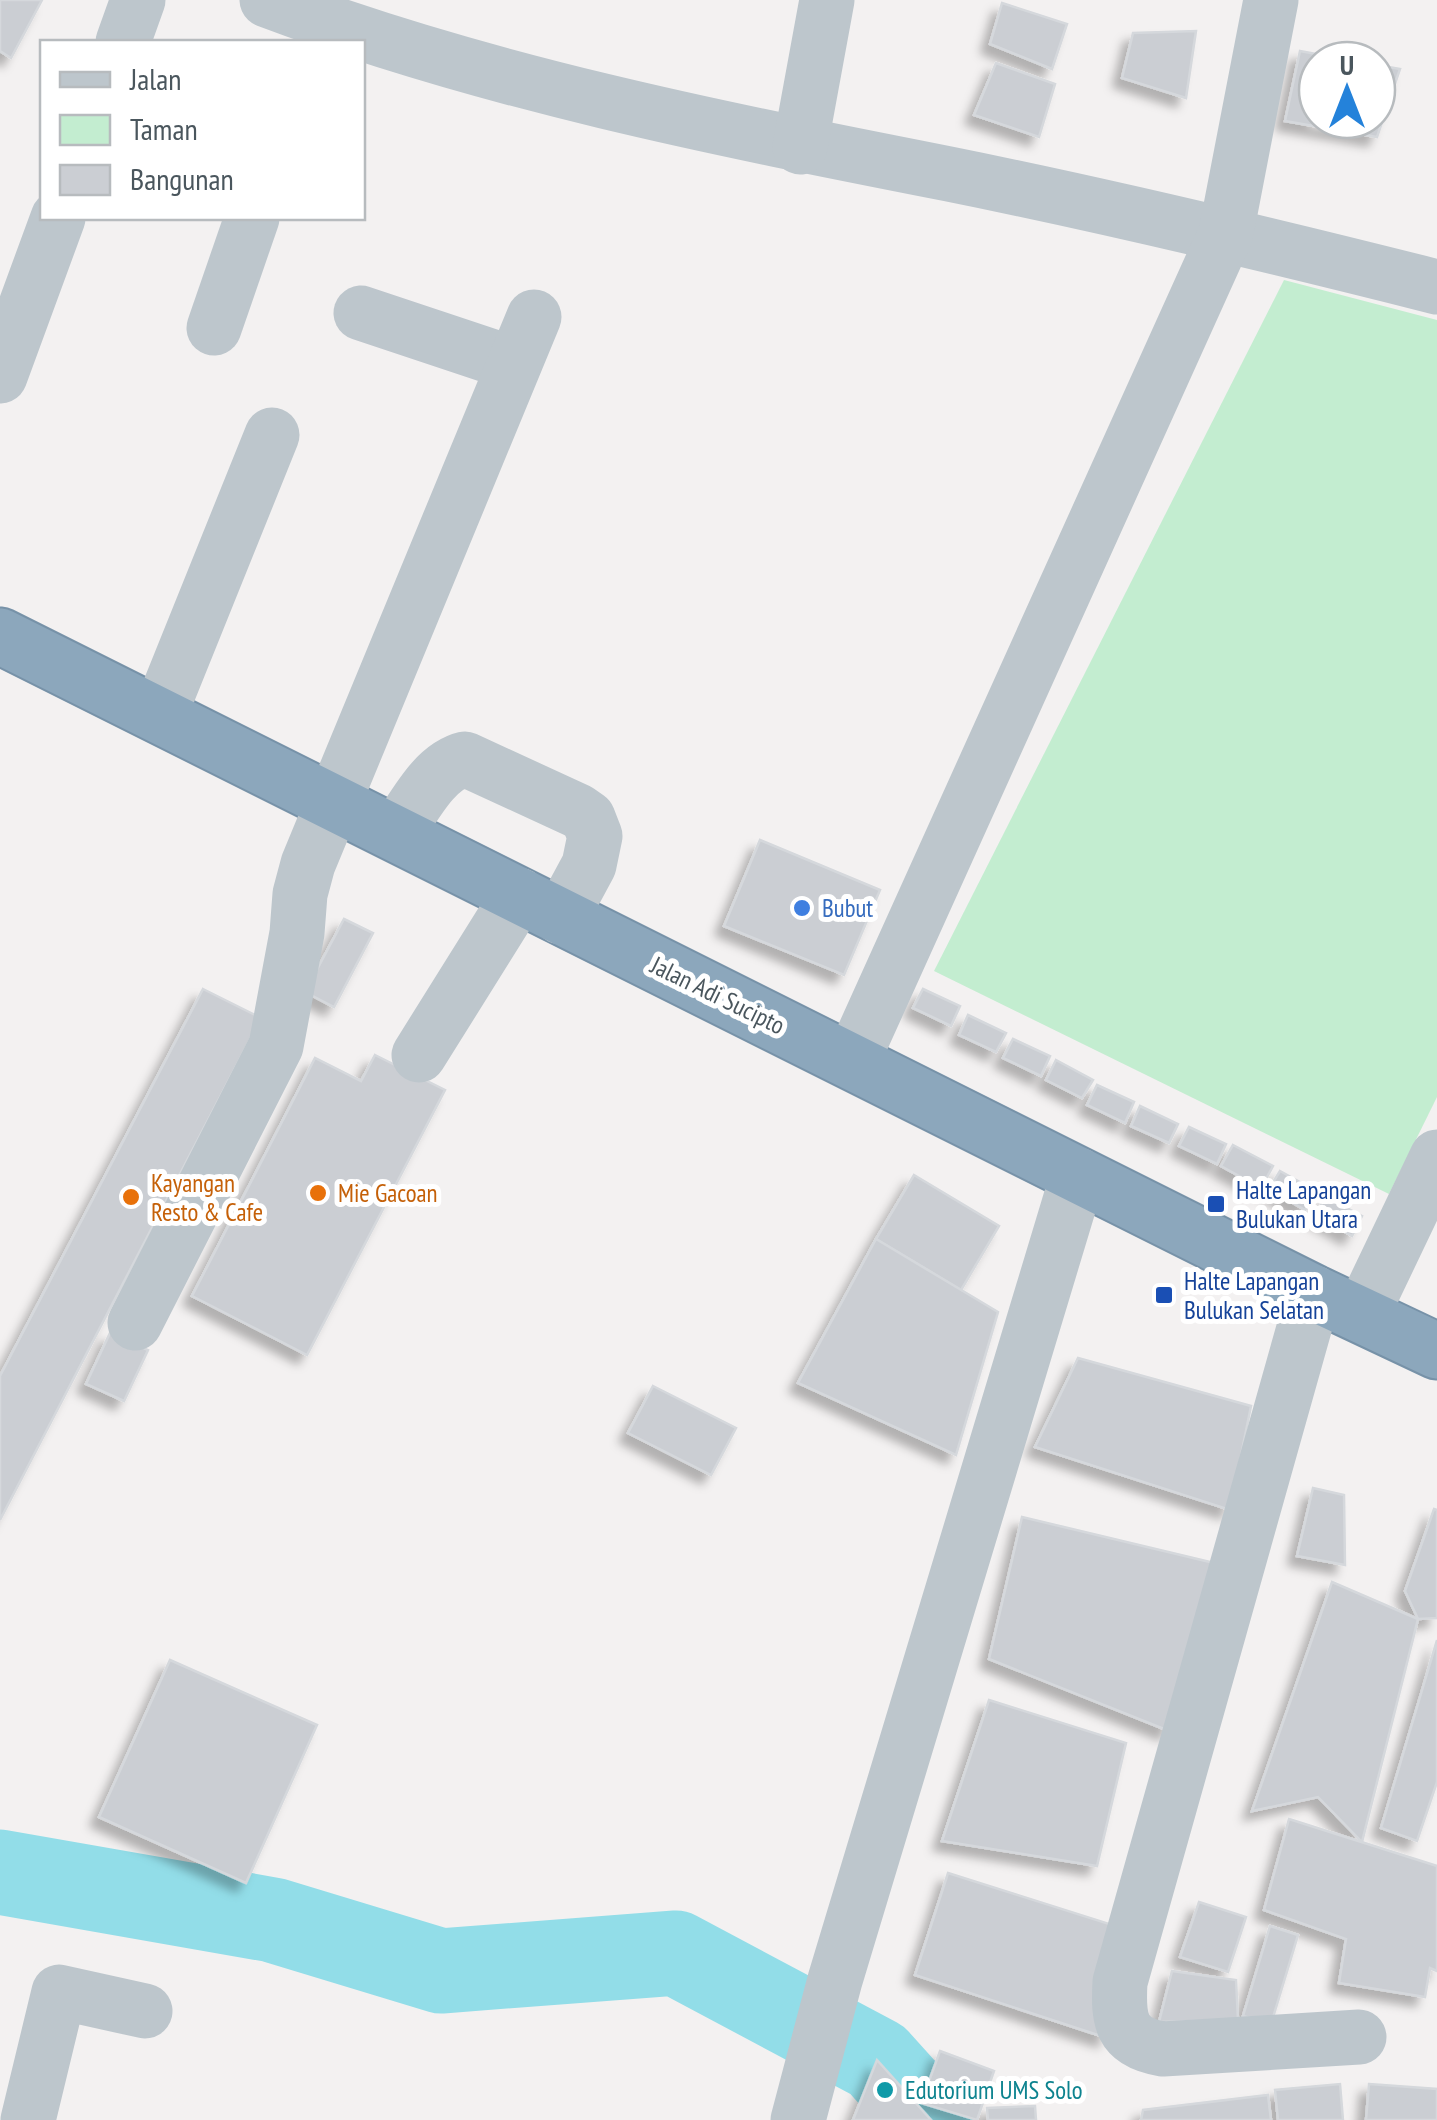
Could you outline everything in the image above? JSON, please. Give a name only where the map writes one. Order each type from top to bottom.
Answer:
[{"type":"highway","name":"Jalan Adi Sucipto","points":[[0,636],[1437,1351]]},
{"type":"street","points":[[124,40],[138,0]]},
{"type":"street","points":[[267,0],[316,31],[364,36],[800,147],[950,174],[1226,234],[1437,287]]},
{"type":"street","points":[[800,147],[827,0]]},
{"type":"street","points":[[852,1061],[1226,234],[1271,0]]},
{"type":"street","points":[[0,376],[57,220]]},
{"type":"street","points":[[214,328],[251,220]]},
{"type":"street","points":[[134,1323],[276,1046],[308,864],[524,341],[361,312]]},
{"type":"street","points":[[160,714],[272,435]]},
{"type":"street","points":[[396,834],[433,781],[453,763],[465,759],[578,811],[592,827],[594,843],[588,865],[540,906],[419,1054]]},
{"type":"street","points":[[1359,2036],[1163,2049],[1143,2044],[1128,2034],[1118,2008],[1120,1982],[1338,1304],[1437,1157]]},
{"type":"street","points":[[798,2120],[835,1980],[1078,1174]]},
{"type":"street","points":[[28,2120],[60,1992],[145,2011]]},
{"type":"green space","points":[[1284,280],[1437,320],[1437,1097],[1389,1194],[934,971]]},
{"type":"building","points":[[0,0],[42,0],[11,58],[0,51]]},
{"type":"building","points":[[1002,3],[1067,24],[1052,69],[990,44]]},
{"type":"building","points":[[1196,31],[1186,98],[1122,78],[1133,33]]},
{"type":"building","points":[[996,63],[1055,84],[1039,137],[974,115]]},
{"type":"building","points":[[1297,65],[1297,123],[1285,121]]},
{"type":"building","name":"Bubut","points":[[760,840],[880,890],[844,975],[724,926]]},
{"type":"building","points":[[344,919],[373,933],[334,1007],[305,992]]},
{"type":"building","name":"Kayangan Resto & Cafe","points":[[203,989],[261,1018],[0,1520],[0,1376]]},
{"type":"building","points":[[923,989],[960,1006],[951,1026],[913,1008]]},
{"type":"building","points":[[968,1015],[1006,1033],[996,1052],[959,1035]]},
{"type":"building","points":[[1013,1039],[1050,1056],[1041,1076],[1003,1058]]},
{"type":"building","name":"Mie Gacoan","points":[[375,1055],[445,1090],[307,1355],[192,1296],[315,1058],[361,1081]]},
{"type":"building","points":[[1056,1060],[1093,1080],[1082,1098],[1046,1080]]},
{"type":"building","points":[[1097,1085],[1134,1102],[1125,1123],[1087,1105]]},
{"type":"building","points":[[1140,1106],[1178,1124],[1169,1143],[1131,1126]]},
{"type":"building","points":[[1189,1127],[1226,1144],[1217,1164],[1179,1146]]},
{"type":"building","points":[[1233,1145],[1273,1166],[1261,1188],[1221,1166]]},
{"type":"building","points":[[1280,1171],[1316,1191],[1305,1210],[1269,1189]]},
{"type":"building","points":[[914,1175],[999,1226],[961,1290],[876,1239]]},
{"type":"building","points":[[1326,1197],[1362,1216],[1352,1236],[1315,1215]]},
{"type":"building","points":[[876,1239],[998,1312],[956,1455],[798,1383]]},
{"type":"building","points":[[110,1333],[148,1350],[124,1401],[86,1384]]},
{"type":"building","points":[[1078,1358],[1251,1406],[1230,1510],[1035,1447]]},
{"type":"building","points":[[653,1386],[736,1428],[711,1475],[628,1433]]},
{"type":"building","points":[[1313,1488],[1344,1495],[1345,1565],[1297,1556]]},
{"type":"building","points":[[1434,1509],[1437,1618],[1418,1619],[1405,1591]]},
{"type":"building","points":[[1022,1517],[1214,1563],[1169,1731],[989,1659]]},
{"type":"building","points":[[1332,1582],[1418,1619],[1362,1842],[1318,1797],[1252,1811]]},
{"type":"building","points":[[1437,1640],[1437,1782],[1417,1841],[1381,1828]]},
{"type":"building","points":[[170,1660],[317,1725],[246,1883],[99,1817]]},
{"type":"building","points":[[989,1700],[1126,1743],[1097,1866],[942,1841]]},
{"type":"building","points":[[1289,1819],[1437,1866],[1437,1971],[1430,1968],[1425,1997],[1339,1983],[1346,1939],[1264,1910]]},
{"type":"building","points":[[948,1873],[1122,1928],[1107,2038],[915,1975]]},
{"type":"building","points":[[1199,1902],[1246,1917],[1228,1972],[1180,1957]]},
{"type":"building","points":[[1270,1926],[1298,1935],[1271,2024],[1243,2016]]},
{"type":"building","points":[[1172,1971],[1236,1980],[1238,2020],[1159,2022]]},
{"type":"building","points":[[940,2051],[994,2071],[977,2120],[921,2103]]},
{"type":"building","name":"Edutorium UMS Solo","points":[[877,2060],[931,2120],[853,2120]]},
{"type":"building","points":[[1340,2084],[1343,2120],[1278,2120],[1275,2090]]},
{"type":"building","points":[[1369,2084],[1437,2089],[1437,2120],[1366,2120]]},
{"type":"building","points":[[1268,2095],[1271,2120],[1141,2120],[1143,2110]]},
{"type":"building","points":[[1035,2106],[1036,2120],[988,2120],[987,2108]]},
{"type":"waterway","points":[[0,1872],[273,1920],[441,1971],[676,1953],[877,2060],[931,2120]]},
{"type":"place","name":"Bubut","points":[[802,908]]},
{"type":"place","name":"Mie Gacoan","points":[[318,1193]]},
{"type":"place","name":"Kayangan Resto & Cafe","points":[[131,1197]]},
{"type":"place","name":"Halte Lapangan Bulukan Utara","points":[[1216,1204]]},
{"type":"place","name":"Halte Lapangan Bulukan Selatan","points":[[1164,1295]]},
{"type":"place","name":"Edutorium UMS Solo","points":[[885,2090]]}]
